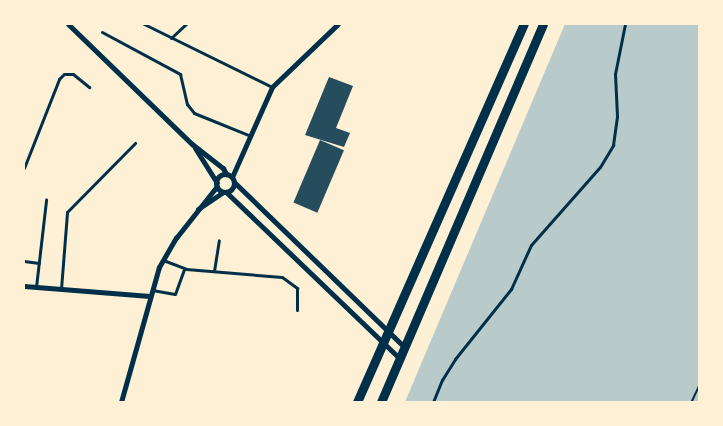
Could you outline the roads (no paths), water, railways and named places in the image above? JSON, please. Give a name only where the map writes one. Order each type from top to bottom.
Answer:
[{"type":"main road","points":[[357,402],[382,341],[524,24]]},
{"type":"main road","points":[[381,402],[543,24]]},
{"type":"street","points":[[68,24],[192,144],[223,168],[386,332],[405,348]]},
{"type":"street","points":[[198,209],[232,189],[231,178],[272,87],[338,24]]},
{"type":"street","points":[[192,144],[224,192],[400,358]]},
{"type":"street","points":[[121,402],[150,296],[162,260],[217,184],[219,177],[231,178]]},
{"type":"street","points":[[24,286],[150,296]]},
{"type":"lane","points":[[144,24],[272,87]]},
{"type":"lane","points":[[171,38],[186,24]]},
{"type":"lane","points":[[433,402],[442,380],[455,359],[510,289],[531,244],[600,167],[613,145],[617,116],[615,74],[625,24]]},
{"type":"lane","points":[[102,32],[180,74],[187,104],[194,113],[251,136]]},
{"type":"lane","points":[[24,168],[59,79],[64,74],[73,74],[89,87]]},
{"type":"lane","points":[[61,289],[67,212],[135,143]]},
{"type":"lane","points":[[36,287],[46,200]]},
{"type":"lane","points":[[214,272],[218,240]]},
{"type":"lane","points":[[162,260],[184,269],[289,279],[297,288],[297,310]]},
{"type":"lane","points":[[24,261],[39,263]]},
{"type":"lane","points":[[152,290],[175,294],[184,269]]}]
